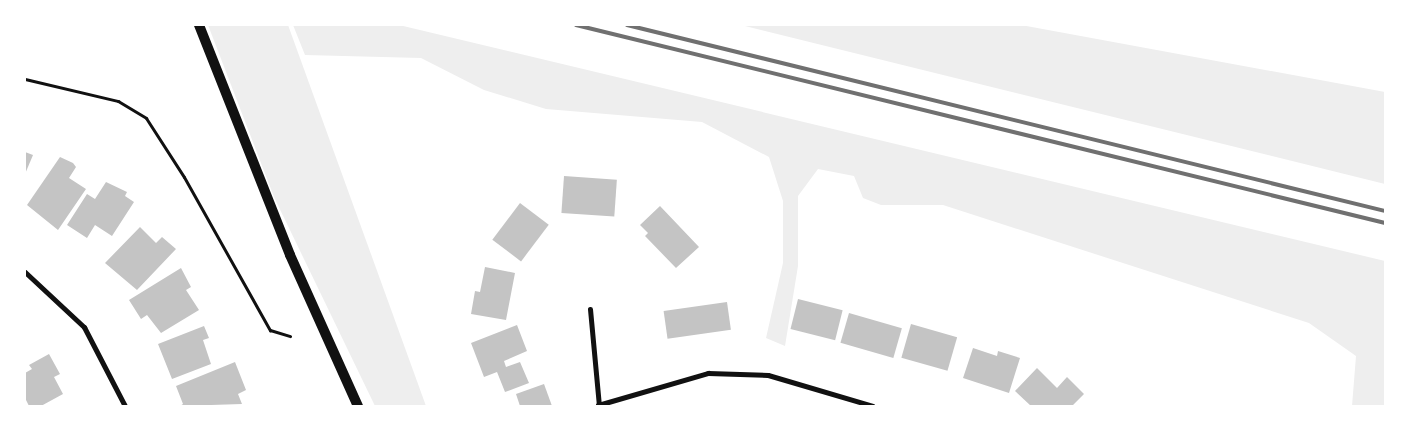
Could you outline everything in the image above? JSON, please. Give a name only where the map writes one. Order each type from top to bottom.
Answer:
[{"type":"main road","points":[[199,25],[290,255],[358,406]]},
{"type":"street","points":[[25,272],[84,327],[124,406]]},
{"type":"street","points":[[590,309],[599,406],[708,374],[768,375],[873,406]]},
{"type":"path","points":[[25,79],[118,101],[146,118],[184,176],[270,330],[290,336]]},
{"type":"shaded area","points":[[208,25],[288,25],[426,406],[375,406],[274,197]]},
{"type":"shaded area","points":[[293,25],[399,25],[1385,261],[1385,406],[1352,406],[1356,356],[1309,323],[943,205],[881,205],[863,198],[854,176],[818,169],[798,196],[798,266],[785,346],[766,338],[783,263],[783,201],[769,157],[702,122],[546,109],[484,90],[421,58],[305,55]]},
{"type":"shaded area","points":[[741,25],[1021,25],[1385,92],[1385,184]]},
{"type":"building","points":[[25,152],[33,155],[25,174]]},
{"type":"building","points":[[60,157],[73,163],[76,167],[69,178],[86,189],[58,230],[27,205]]},
{"type":"building","points":[[564,176],[617,180],[614,217],[561,213]]},
{"type":"building","points":[[106,182],[127,192],[125,196],[134,202],[112,236],[95,225],[87,238],[67,225],[87,194],[95,199]]},
{"type":"building","points":[[520,203],[549,225],[521,261],[492,240]]},
{"type":"building","points":[[660,206],[699,247],[676,268],[645,236],[648,233],[640,225]]},
{"type":"building","points":[[140,227],[156,243],[162,237],[176,249],[137,290],[105,263]]},
{"type":"building","points":[[485,267],[515,273],[506,320],[471,314],[475,291],[480,292]]},
{"type":"building","points":[[181,268],[191,287],[186,290],[199,310],[161,333],[147,315],[141,319],[129,300]]},
{"type":"building","points":[[798,299],[843,310],[835,340],[791,329]]},
{"type":"building","points":[[727,302],[731,330],[668,339],[664,311]]},
{"type":"building","points":[[849,313],[902,328],[893,358],[840,343]]},
{"type":"building","points":[[911,324],[957,337],[947,371],[901,358]]},
{"type":"building","points":[[517,325],[527,351],[504,361],[506,367],[520,362],[529,383],[505,392],[497,372],[484,377],[471,343]]},
{"type":"building","points":[[204,326],[209,338],[203,340],[211,364],[172,379],[158,344]]},
{"type":"building","points":[[973,348],[997,356],[998,351],[1020,358],[1009,393],[963,378]]},
{"type":"building","points":[[49,354],[60,374],[54,377],[63,394],[41,406],[29,406],[25,398],[25,373],[32,369],[29,365]]},
{"type":"building","points":[[235,362],[246,390],[238,394],[242,404],[180,406],[183,404],[176,386]]},
{"type":"building","points":[[1037,368],[1057,388],[1067,377],[1084,394],[1072,406],[1031,406],[1015,391]]},
{"type":"building","points":[[544,384],[552,406],[520,406],[516,394]]},
{"type":"railway","points":[[576,25],[1385,223]]},
{"type":"railway","points":[[627,25],[1385,211]]}]
